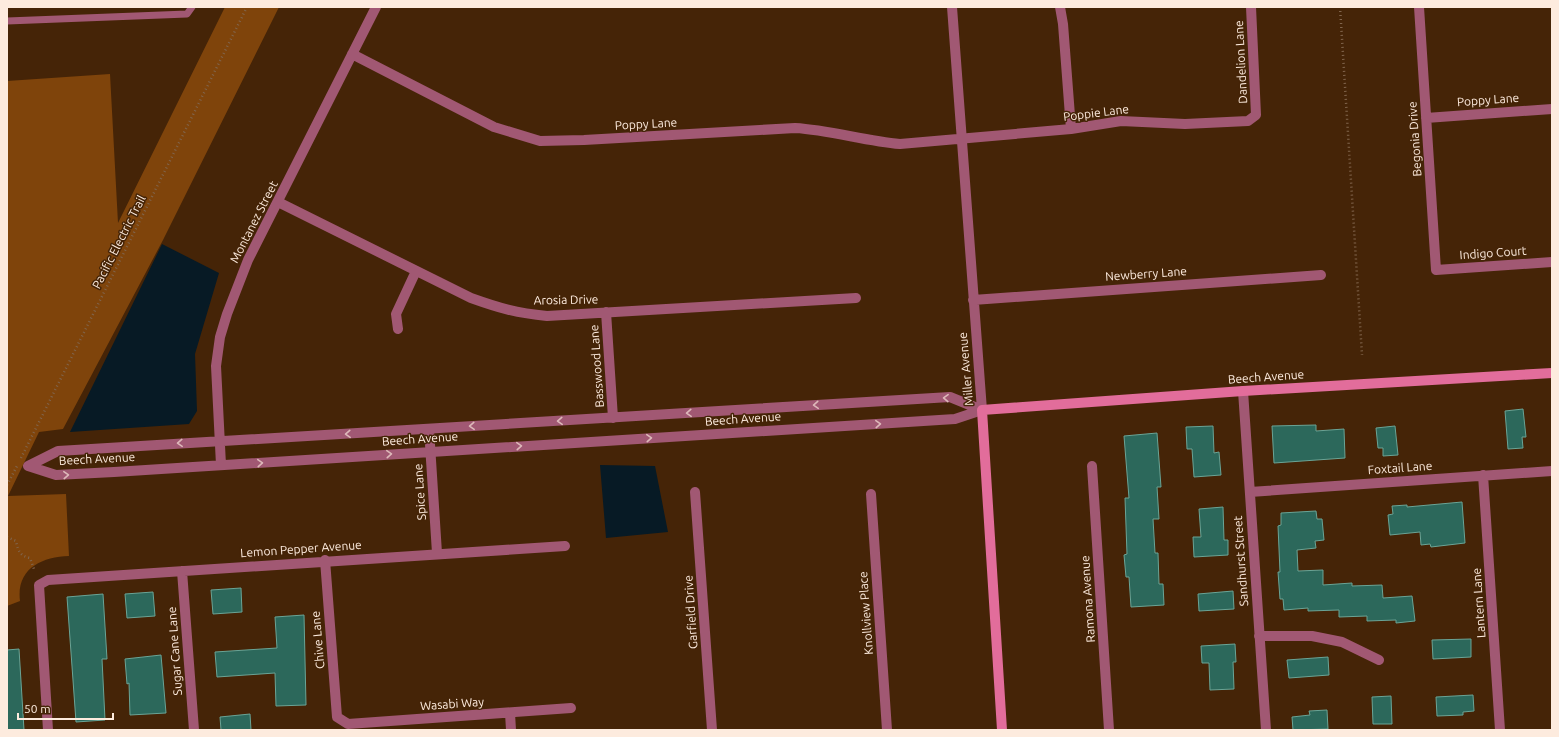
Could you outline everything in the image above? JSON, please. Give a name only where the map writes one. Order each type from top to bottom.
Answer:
[{"type":"street","name":"Montanez Street","points":[[221,465],[216,366],[220,337],[236,287],[376,7]]},
{"type":"street","name":"Miller Avenue","points":[[952,7],[960,139],[982,410],[1002,730]]},
{"type":"street","points":[[1060,7],[1063,24],[1071,129]]},
{"type":"street","name":"Dandelion Lane","points":[[1251,7],[1256,115]]},
{"type":"street","name":"Begonia Drive","points":[[1419,7],[1436,270]]},
{"type":"street","name":"Poppy Lane","points":[[352,54],[494,128],[540,141],[584,140],[795,128],[814,129],[878,142],[900,144],[960,139]]},
{"type":"street","name":"Poppy Lane","points":[[1426,118],[1552,109]]},
{"type":"street","name":"Poppie Lane","points":[[960,139],[1071,129],[1121,121],[1185,124],[1235,123],[1248,121],[1256,115]]},
{"type":"street","name":"Arosia Drive","points":[[278,202],[470,298],[504,310],[547,316],[856,298]]},
{"type":"street","name":"Indigo Court","points":[[1436,270],[1552,262]]},
{"type":"street","points":[[398,328],[396,314],[416,271]]},
{"type":"street","name":"Newberry Lane","points":[[973,300],[1321,275]]},
{"type":"street","name":"Basswood Lane","points":[[606,312],[613,418]]},
{"type":"street","name":"Beech Avenue","points":[[982,410],[950,397],[58,451],[28,466],[56,475],[221,465],[955,420],[982,410],[1243,391],[1552,373]]},
{"type":"street","name":"Sandhurst Street","points":[[1243,391],[1266,730]]},
{"type":"street","name":"Spice Lane","points":[[429,429],[437,553]]},
{"type":"street","name":"Ramona Avenue","points":[[1092,466],[1109,730]]},
{"type":"street","name":"Foxtail Lane","points":[[1250,492],[1552,471]]},
{"type":"street","name":"Lantern Lane","points":[[1483,475],[1500,730]]},
{"type":"street","name":"Garfield Drive","points":[[696,492],[712,730]]},
{"type":"street","name":"Knollview Place","points":[[871,494],[887,730]]},
{"type":"street","name":"Lemon Pepper Avenue","points":[[48,730],[39,585],[48,580],[325,560],[566,546]]},
{"type":"street","name":"Chive Lane","points":[[325,560],[337,717]]},
{"type":"street","name":"Sugar Cane Lane","points":[[182,571],[194,730]]},
{"type":"street","points":[[1259,636],[1320,638],[1342,642],[1379,660]]},
{"type":"street","name":"Wasabi Way","points":[[337,717],[348,724],[571,708]]},
{"type":"street","points":[[510,713],[511,730]]},
{"type":"lane","points":[[7,21],[187,14],[192,7]]},
{"type":"path","name":"Pacific Electric Trail","points":[[7,485],[247,7]]},
{"type":"path","points":[[1340,7],[1362,355]]},
{"type":"path","points":[[7,537],[16,541],[18,551],[23,557],[30,558],[34,569]]},
{"type":"shaded area","points":[[225,7],[279,7],[163,240],[63,429],[39,432],[8,496],[66,494],[69,556],[49,559],[32,567],[26,573],[22,581],[20,601],[7,606],[7,81],[110,74],[118,223]]},
{"type":"water","points":[[162,244],[219,273],[195,354],[197,411],[189,424],[70,432]]},
{"type":"water","points":[[600,465],[655,466],[668,532],[606,538]]},
{"type":"building","points":[[1523,409],[1526,437],[1522,437],[1523,448],[1508,449],[1505,411]]},
{"type":"building","points":[[1316,425],[1316,431],[1344,429],[1345,458],[1274,463],[1272,426]]},
{"type":"building","points":[[1213,426],[1214,453],[1219,452],[1221,475],[1194,477],[1192,449],[1187,449],[1186,427]]},
{"type":"building","points":[[1395,426],[1398,455],[1383,456],[1383,448],[1378,448],[1376,428]]},
{"type":"building","points":[[1157,433],[1161,487],[1157,487],[1159,519],[1153,519],[1155,553],[1158,553],[1159,584],[1163,584],[1164,605],[1131,607],[1129,577],[1126,577],[1124,555],[1127,554],[1125,498],[1129,498],[1124,436]]},
{"type":"building","points":[[1462,502],[1465,543],[1431,547],[1430,544],[1421,545],[1420,532],[1390,535],[1388,515],[1393,514],[1392,506],[1407,505],[1407,507]]},
{"type":"building","points":[[1223,507],[1224,540],[1228,540],[1228,555],[1194,557],[1193,537],[1201,537],[1199,509]]},
{"type":"building","points":[[1316,511],[1317,519],[1322,519],[1324,540],[1315,541],[1316,548],[1297,550],[1298,571],[1323,570],[1323,585],[1352,583],[1352,586],[1382,585],[1383,598],[1412,596],[1415,621],[1396,623],[1396,620],[1367,621],[1367,616],[1339,617],[1339,610],[1308,611],[1308,608],[1284,610],[1283,599],[1280,599],[1278,572],[1280,572],[1278,526],[1281,525],[1281,513]]},
{"type":"building","points":[[241,588],[242,612],[213,614],[211,590]]},
{"type":"building","points":[[1233,591],[1234,609],[1199,611],[1198,594]]},
{"type":"building","points":[[153,592],[155,616],[127,618],[125,594]]},
{"type":"building","points":[[103,594],[107,659],[102,659],[105,720],[76,722],[67,597]]},
{"type":"building","points":[[304,615],[306,705],[276,706],[275,673],[217,677],[215,652],[277,648],[275,617]]},
{"type":"building","points":[[1471,639],[1471,657],[1433,659],[1432,640]]},
{"type":"building","points":[[1235,644],[1236,662],[1233,662],[1234,689],[1210,690],[1209,663],[1202,663],[1201,646]]},
{"type":"building","points":[[19,649],[24,730],[7,730],[7,650]]},
{"type":"building","points":[[161,655],[166,713],[130,715],[129,683],[127,684],[125,659]]},
{"type":"building","points":[[1328,657],[1329,675],[1289,678],[1287,660]]},
{"type":"building","points":[[1473,695],[1474,711],[1463,712],[1463,715],[1437,716],[1436,697]]},
{"type":"building","points":[[1391,696],[1392,724],[1373,724],[1372,697]]},
{"type":"building","points":[[1327,710],[1328,729],[1293,730],[1292,717],[1310,715],[1309,711]]},
{"type":"building","points":[[250,714],[251,730],[221,730],[220,717]]}]
